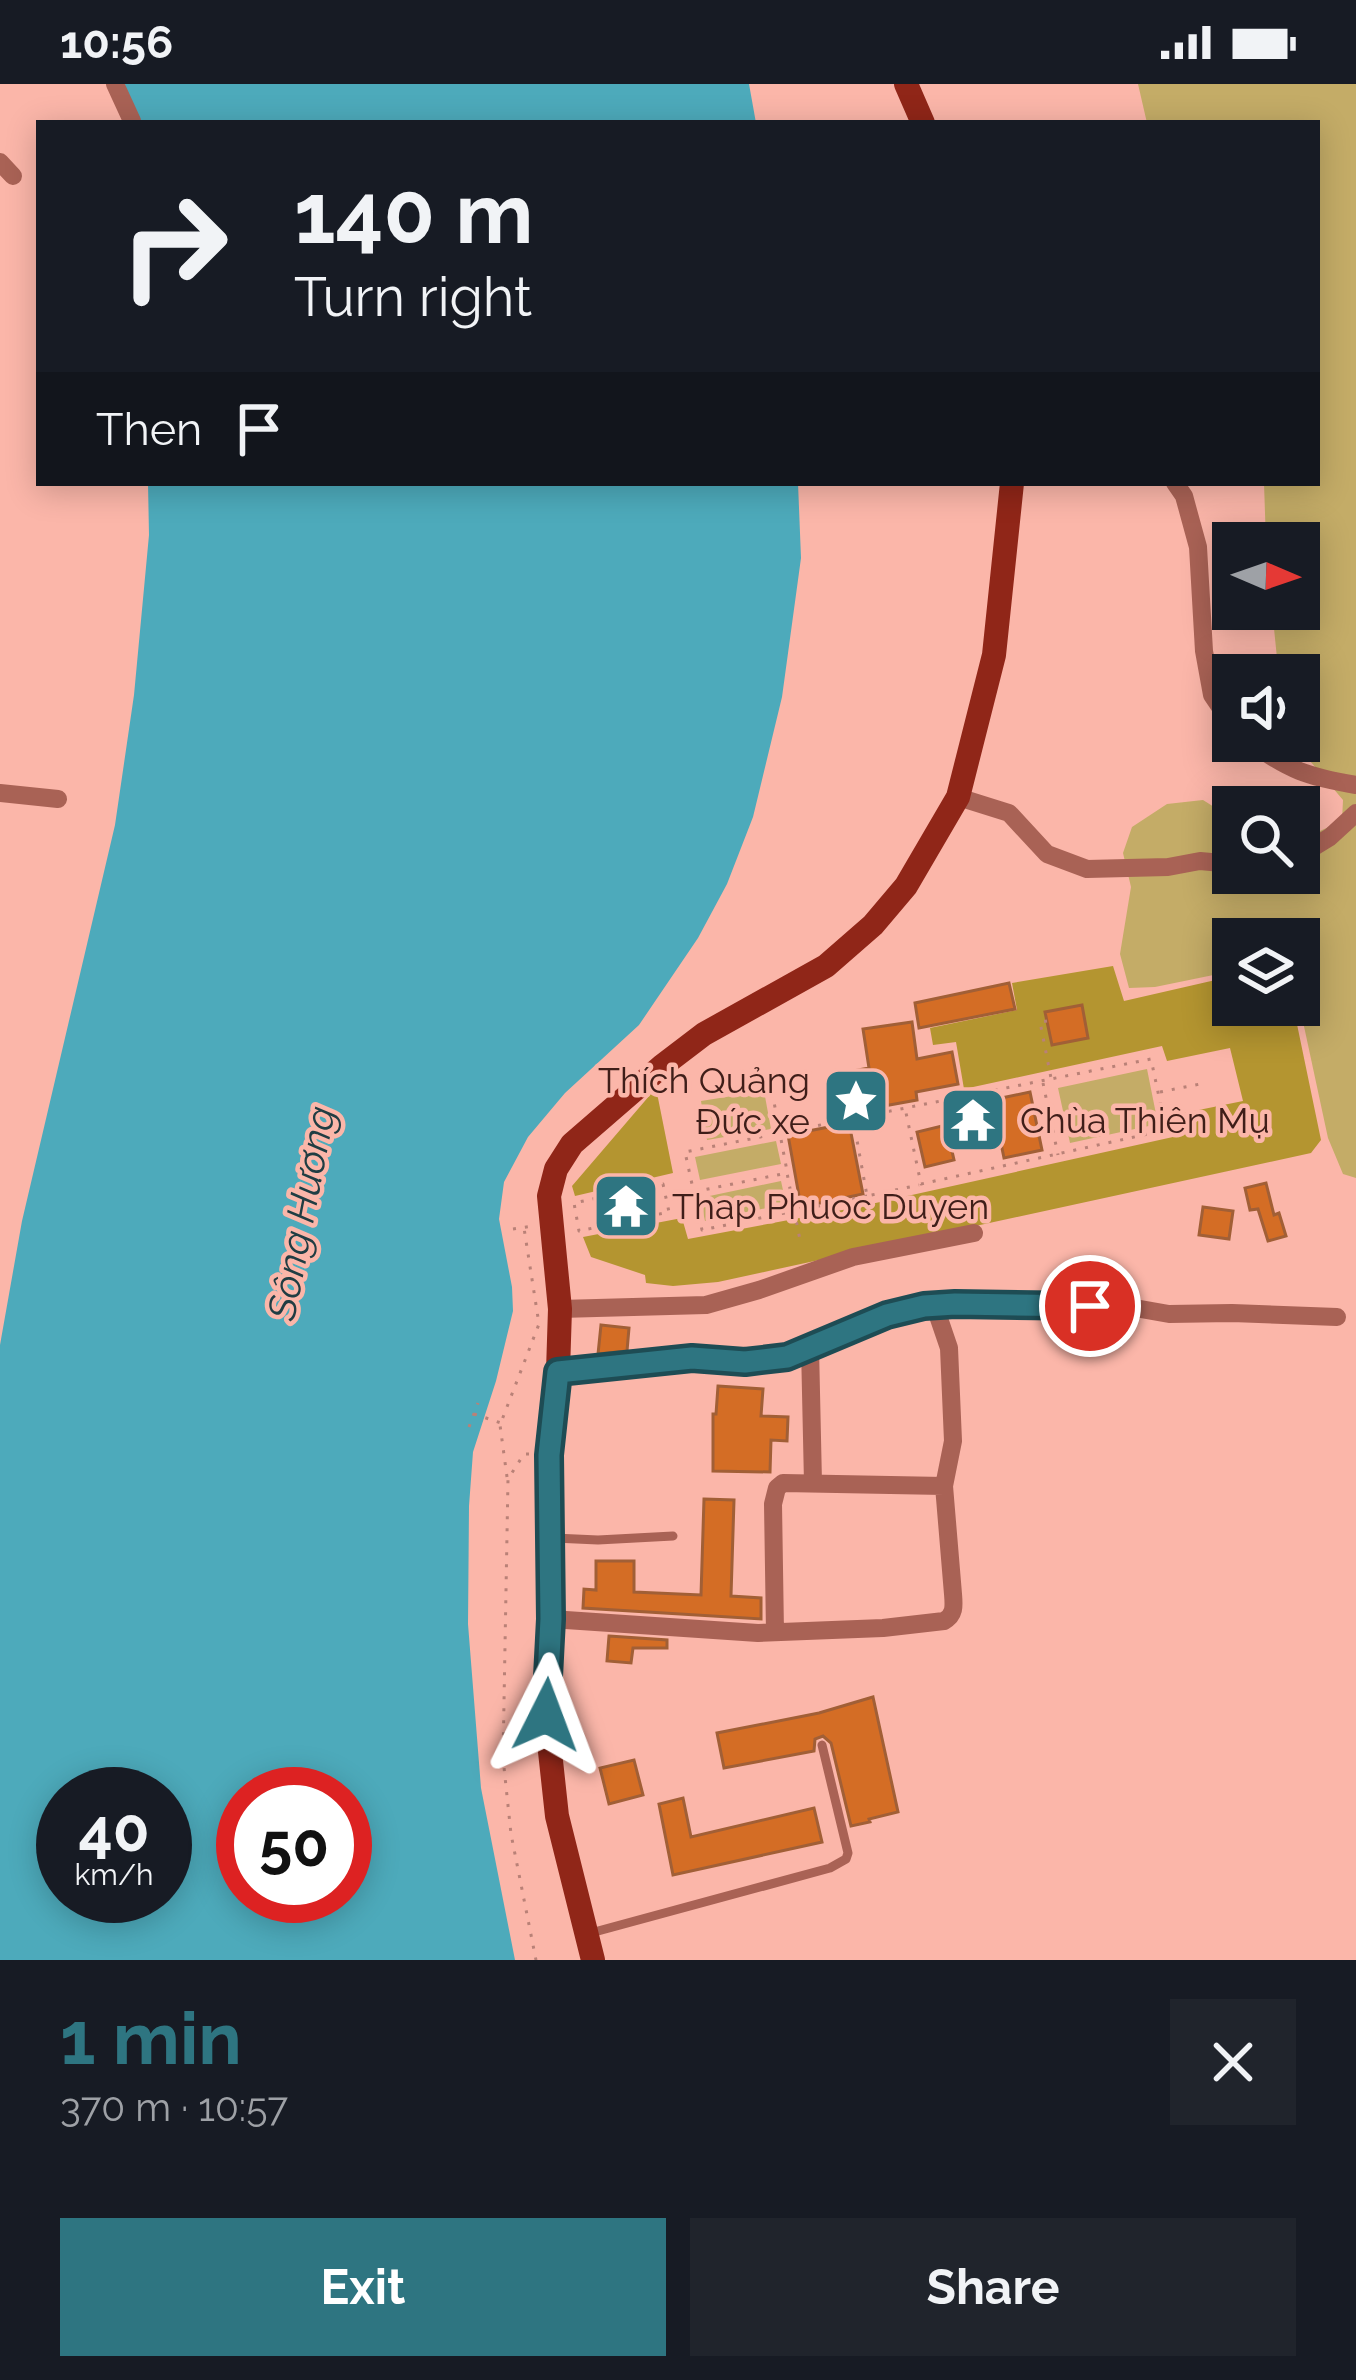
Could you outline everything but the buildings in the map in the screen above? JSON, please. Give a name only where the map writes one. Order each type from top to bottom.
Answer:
[{"type":"main road","points":[[906,84],[922,120]]},
{"type":"main road","points":[[592,1960],[557,1816],[546,1715],[551,1619],[549,1455],[560,1309],[549,1196],[556,1168],[572,1144],[662,1066],[713,1028],[826,965],[873,925],[906,886],[958,797],[994,655],[1012,486]]},
{"type":"street","points":[[115,84],[132,120]]},
{"type":"street","points":[[1177,486],[1198,547],[1204,651],[1212,696]]},
{"type":"street","points":[[1277,762],[1314,778],[1356,785]]},
{"type":"street","points":[[0,793],[58,799]]},
{"type":"street","points":[[958,797],[1010,813],[1047,854],[1087,869],[1212,862]]},
{"type":"street","points":[[1320,843],[1356,813]]},
{"type":"street","points":[[560,1309],[706,1305],[853,1257],[974,1233]]},
{"type":"street","points":[[551,1619],[776,1632],[883,1628],[950,1618],[954,1610],[944,1486],[953,1442],[949,1348],[934,1304]]},
{"type":"street","points":[[558,1372],[692,1358],[745,1362],[787,1357],[887,1315],[934,1304],[1337,1317]]},
{"type":"street","points":[[810,1347],[813,1483]]},
{"type":"street","points":[[776,1632],[772,1504],[783,1483],[944,1486]]},
{"type":"lane","points":[[549,1538],[674,1536]]},
{"type":"lane","points":[[587,1934],[830,1868],[846,1859],[822,1744]]},
{"type":"path","points":[[1047,1021],[1040,1022],[1052,1079]]},
{"type":"path","points":[[1151,1059],[1166,1130],[702,1230],[685,1152],[1042,1082],[1151,1059]]},
{"type":"path","points":[[770,1081],[800,1240]]},
{"type":"path","points":[[1042,1082],[1058,1155]]},
{"type":"path","points":[[1158,1092],[1199,1084]]},
{"type":"path","points":[[905,1108],[920,1184]]},
{"type":"path","points":[[853,1118],[867,1196]]},
{"type":"path","points":[[682,1194],[787,1173]]},
{"type":"path","points":[[663,1184],[669,1197],[669,1212],[579,1231],[574,1203],[663,1184]]},
{"type":"path","points":[[524,1228],[538,1324],[501,1423],[508,1479],[503,1758],[511,1834],[536,1960]]},
{"type":"path","points":[[469,1427],[478,1403]]},
{"type":"path","points":[[474,1414],[501,1423]]},
{"type":"path","points":[[508,1479],[524,1454],[549,1455]]},
{"type":"shaded area","points":[[1138,84],[1356,84],[1356,1178],[1343,1174],[1328,1138],[1304,1026],[1320,1026],[1320,918],[1212,918],[1212,975],[1155,987],[1129,988],[1120,954],[1131,887],[1123,853],[1132,827],[1167,804],[1203,800],[1212,806],[1212,894],[1320,894],[1320,831],[1342,821],[1343,800],[1311,762],[1320,762],[1320,654],[1277,654],[1274,630],[1320,630],[1320,522],[1265,522],[1264,486],[1320,486],[1320,120],[1146,120]]},
{"type":"shaded area","points":[[1113,966],[1124,1001],[1212,981],[1212,1026],[1297,1026],[1321,1140],[1311,1153],[718,1282],[646,1283],[645,1275],[591,1257],[583,1237],[682,1218],[688,1239],[853,1208],[1182,1135],[1179,1114],[1243,1101],[1230,1048],[1167,1061],[1162,1046],[964,1089],[956,1042],[933,1045],[930,1028],[1017,1010],[1012,983]]},
{"type":"shaded area","points":[[1147,1069],[1158,1124],[1070,1143],[1058,1088]]},
{"type":"shaded area","points":[[656,1088],[673,1173],[575,1196],[572,1186]]},
{"type":"shaded area","points":[[764,1091],[771,1129],[707,1140],[701,1101]]},
{"type":"shaded area","points":[[776,1141],[781,1164],[700,1180],[695,1157]]},
{"type":"shaded area","points":[[781,1181],[786,1204],[705,1221],[700,1198]]},
{"type":"water","points":[[125,84],[749,84],[755,120],[128,120]]},
{"type":"water","name":"Sông Hương","points":[[148,486],[798,486],[801,558],[782,697],[753,817],[727,884],[698,938],[639,1025],[565,1093],[528,1137],[504,1182],[499,1219],[513,1311],[473,1452],[468,1624],[481,1788],[515,1960],[0,1960],[0,1345],[22,1221],[115,825],[134,695],[149,535]]},
{"type":"place","name":"Thích Quảng Đức xe","points":[[856,1101]]},
{"type":"place","name":"Chùa Thiên Mụ","points":[[973,1120]]},
{"type":"place","name":"Thap Phuoc Duyen","points":[[626,1206]]},
{"type":"route","points":[[546,1715],[551,1619],[549,1455],[558,1372],[692,1358],[745,1362],[787,1357],[887,1315],[924,1306],[1090,1306]]}]
